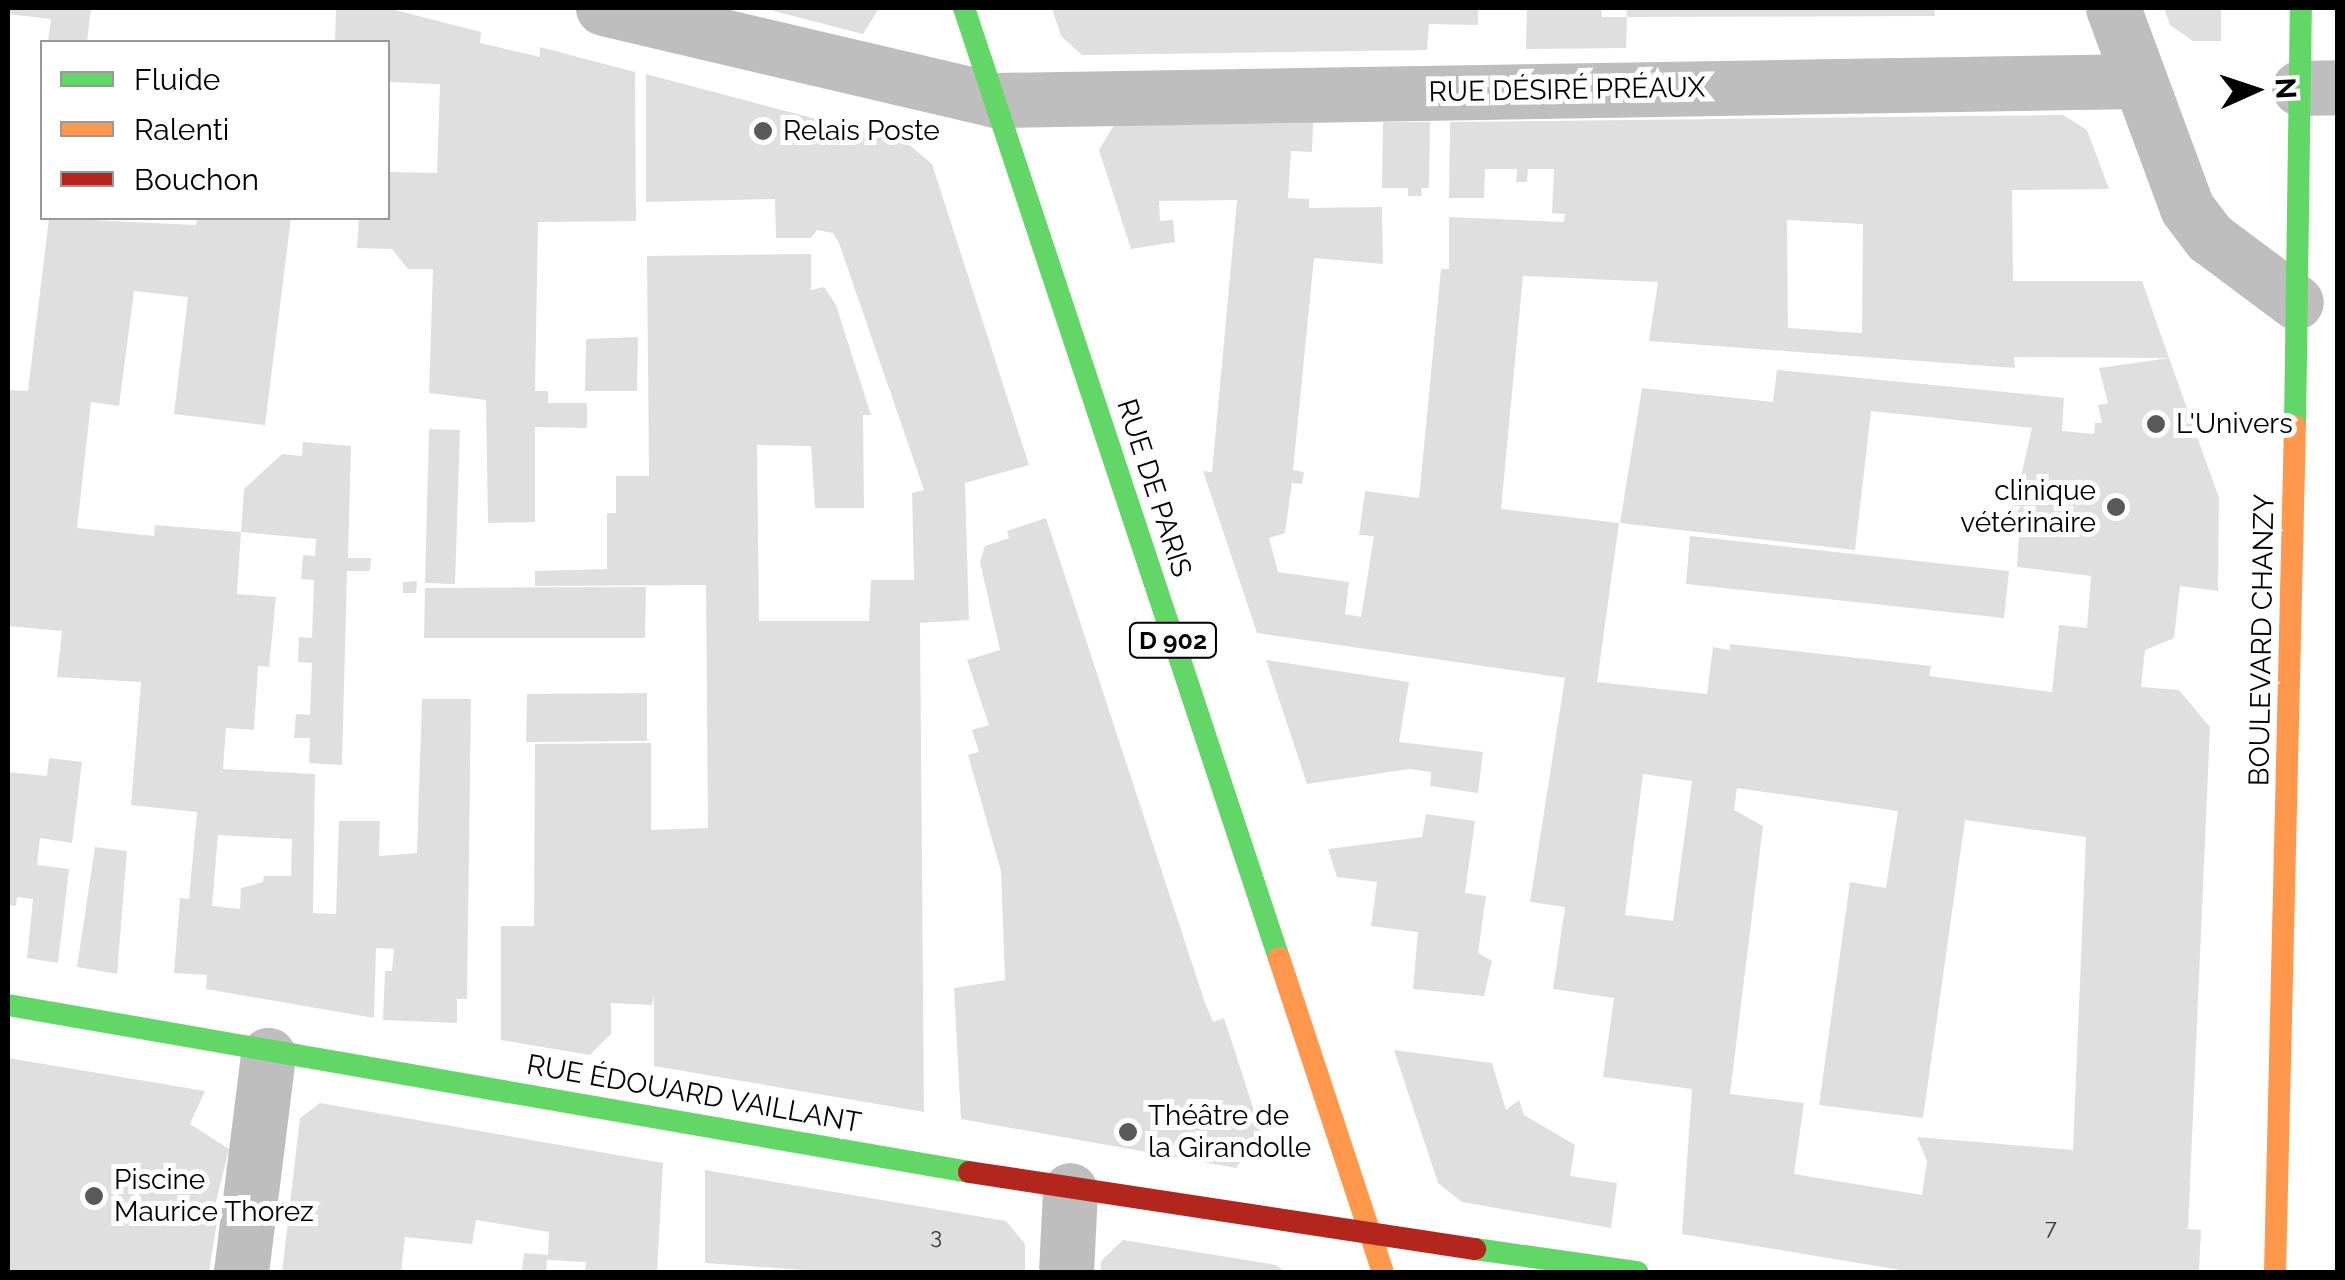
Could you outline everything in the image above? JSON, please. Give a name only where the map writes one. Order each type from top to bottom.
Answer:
[{"type":"main road","name":"RUE DE PARIS","points":[[964,8],[1383,1272]]},
{"type":"main road","name":"BOULEVARD CHANZY","points":[[2275,1272],[2296,302],[2318,87],[2301,8]]},
{"type":"main road","name":"RUE ÉDOUARD VAILLANT","points":[[8,1005],[268,1055],[1070,1190],[1637,1272]]},
{"type":"street","name":"RUE DÉSIRÉ PRÉAUX","points":[[603,8],[995,100],[2140,81]]},
{"type":"street","points":[[2114,8],[2187,208],[2210,238],[2296,302]]},
{"type":"street","points":[[241,1272],[268,1055]]},
{"type":"street","points":[[1066,1272],[1070,1190]]},
{"type":"building","points":[[8,8],[91,8],[87,40],[48,40],[51,19],[8,14]]},
{"type":"building","points":[[336,8],[387,8],[481,32],[480,43],[540,57],[540,47],[635,72],[636,221],[538,222],[535,391],[548,391],[548,403],[587,403],[587,428],[535,427],[535,522],[488,523],[486,400],[429,393],[433,269],[408,269],[392,249],[357,248],[359,220],[390,220],[390,172],[437,173],[440,84],[390,82],[390,40],[335,40]]},
{"type":"building","points":[[767,8],[879,8],[863,34],[766,9]]},
{"type":"building","points":[[1052,8],[1478,8],[1478,25],[1429,24],[1427,50],[1082,55],[1061,36]]},
{"type":"building","points":[[1527,8],[1601,8],[1602,17],[1627,17],[1626,48],[1526,49]]},
{"type":"building","points":[[1626,8],[1934,8],[1935,16],[1627,17]]},
{"type":"building","points":[[2164,8],[2221,8],[2221,41],[2193,41],[2170,25]]},
{"type":"building","points":[[646,74],[907,143],[932,164],[1029,465],[965,483],[969,620],[920,623],[924,1112],[654,1066],[654,994],[652,1005],[611,1003],[611,1034],[590,1055],[501,1040],[501,926],[534,926],[535,744],[651,743],[651,830],[708,828],[706,585],[535,586],[535,571],[607,569],[607,513],[616,513],[616,476],[649,476],[647,256],[811,254],[811,290],[824,287],[836,305],[871,415],[863,415],[864,508],[815,508],[811,446],[757,445],[759,621],[869,621],[871,580],[914,580],[912,493],[924,490],[839,243],[833,233],[817,230],[811,238],[776,238],[775,199],[646,202]]},
{"type":"building","points":[[2063,115],[2087,130],[2109,189],[2012,190],[2013,281],[2142,281],[2219,498],[2218,591],[2180,586],[2174,638],[2145,650],[2141,687],[2179,690],[2210,727],[2188,1229],[2201,1230],[2199,1272],[1913,1272],[1682,1234],[1692,1089],[1603,1077],[1614,998],[1553,989],[1565,907],[1530,902],[1565,678],[1257,633],[1203,471],[1212,472],[1237,200],[1159,201],[1160,221],[1173,220],[1175,242],[1131,249],[1099,150],[1114,125],[1313,123],[1312,152],[1291,151],[1288,198],[1309,199],[1309,208],[1382,207],[1383,264],[1314,258],[1293,470],[1304,472],[1302,484],[1292,483],[1285,533],[1269,538],[1278,572],[1349,582],[1345,614],[1361,617],[1374,536],[1359,535],[1365,491],[1419,498],[1441,269],[1449,269],[1449,217],[1564,222],[1565,214],[1552,213],[1554,169],[1528,169],[1527,182],[1516,182],[1517,169],[1485,169],[1484,198],[1449,198],[1450,122]],"holes":[[[1787,220],[1863,224],[1862,333],[1788,328]],[[1523,276],[1658,282],[1649,341],[2015,368],[2014,357],[2169,358],[2099,368],[2108,403],[2098,405],[2102,423],[2095,423],[2094,434],[2062,431],[2064,398],[2056,397],[1777,370],[1773,402],[1642,388],[1620,523],[1855,550],[1871,411],[2032,428],[2012,516],[2020,518],[2017,567],[2091,576],[2087,628],[2059,625],[2052,692],[1929,676],[1931,666],[1730,644],[1730,650],[1713,647],[1707,694],[1597,682],[1619,523],[1501,509]],[[1643,774],[1692,781],[1673,921],[1625,915]],[[1737,788],[1898,811],[1886,888],[1850,882],[1819,1105],[1923,1118],[1965,820],[2086,837],[2073,1150],[1917,1137],[1927,1161],[1922,1195],[1794,1174],[1804,1103],[1730,1094],[1763,826],[1734,810]]]},
{"type":"building","points":[[1383,122],[1430,122],[1429,188],[1421,188],[1422,196],[1408,196],[1408,188],[1382,188]]},
{"type":"building","points":[[49,220],[196,225],[197,220],[291,220],[265,425],[174,414],[188,297],[134,291],[119,406],[91,402],[77,528],[154,536],[155,525],[241,532],[237,594],[276,597],[269,667],[258,666],[254,730],[226,728],[223,769],[315,774],[313,913],[336,914],[339,821],[380,821],[379,856],[417,853],[422,699],[471,699],[467,999],[457,999],[457,1023],[383,1020],[385,971],[392,971],[394,949],[376,948],[374,1018],[206,989],[207,975],[174,973],[180,898],[189,899],[197,812],[131,805],[141,682],[57,677],[62,631],[8,626],[10,390],[28,391]],"holes":[[[218,835],[292,839],[291,876],[264,876],[263,882],[241,888],[240,909],[212,906]]]},
{"type":"building","points":[[638,337],[637,391],[585,391],[586,339]]},
{"type":"building","points":[[429,429],[460,430],[455,584],[425,583]]},
{"type":"building","points":[[303,442],[351,446],[348,558],[371,558],[370,571],[347,571],[342,765],[309,763],[310,738],[294,738],[296,714],[310,715],[312,663],[298,662],[299,637],[312,638],[314,580],[301,579],[303,555],[315,556],[316,539],[241,532],[244,489],[282,454],[302,456]]},
{"type":"building","points":[[1046,518],[1205,1003],[1213,1022],[1224,1018],[1261,1132],[1236,1168],[961,1119],[954,988],[1005,980],[1001,871],[968,755],[979,752],[972,730],[989,725],[967,660],[1000,650],[980,562],[985,546],[1009,538],[1007,531]]},
{"type":"building","points":[[1690,536],[2009,571],[2004,618],[1686,584]]},
{"type":"building","points":[[417,581],[416,593],[403,593],[403,582]]},
{"type":"building","points":[[646,587],[645,638],[424,638],[425,588]]},
{"type":"building","points":[[1266,660],[1409,682],[1399,742],[1483,752],[1478,793],[1430,786],[1431,772],[1410,769],[1307,784]]},
{"type":"building","points":[[647,693],[647,741],[526,742],[527,694]]},
{"type":"building","points":[[49,758],[82,762],[72,843],[40,838],[37,865],[69,869],[58,963],[27,958],[33,899],[17,897],[16,906],[8,905],[8,772],[47,776]]},
{"type":"building","points":[[1426,814],[1475,821],[1465,893],[1486,896],[1478,953],[1492,961],[1484,996],[1413,989],[1418,932],[1371,926],[1377,882],[1337,877],[1328,849],[1422,837]]},
{"type":"building","points":[[95,847],[127,851],[117,974],[77,967]]},
{"type":"building","points":[[1394,1050],[1492,1063],[1506,1110],[1519,1100],[1524,1115],[1575,1145],[1570,1176],[1617,1183],[1611,1228],[1462,1202],[1438,1183]]},
{"type":"building","name":"Piscine Maurice Thorez","points":[[8,1058],[205,1091],[190,1124],[229,1149],[213,1214],[218,1215],[209,1272],[8,1272]]},
{"type":"building","points":[[320,1103],[663,1163],[657,1272],[585,1272],[586,1262],[547,1260],[546,1272],[522,1272],[524,1253],[548,1255],[549,1232],[476,1220],[472,1244],[405,1237],[401,1272],[282,1272],[300,1118]]},
{"type":"building","points":[[705,1170],[1006,1221],[1025,1244],[1025,1272],[832,1272],[705,1263]]},
{"type":"building","points":[[1123,1240],[1276,1265],[1286,1272],[1101,1272],[1101,1261]]},
{"type":"traffic: fast","points":[[964,8],[1279,958]]},
{"type":"traffic: fast","points":[[2295,426],[2301,8]]},
{"type":"traffic: fast","points":[[8,1005],[969,1172]]},
{"type":"traffic: fast","points":[[1475,1249],[1637,1272]]},
{"type":"traffic: slow","points":[[2275,1272],[2295,426]]},
{"type":"traffic: slow","points":[[1279,958],[1383,1272]]},
{"type":"traffic: jam","points":[[969,1172],[1475,1249]]},
{"type":"place","name":"Relais Poste","points":[[763,131]]},
{"type":"place","name":"L'Univers","points":[[2156,424]]},
{"type":"place","name":"clinique vétérinaire","points":[[2116,507]]},
{"type":"place","name":"Théâtre de la Girandolle","points":[[1128,1132]]},
{"type":"place","name":"Piscine Maurice Thorez","points":[[94,1196]]}]
